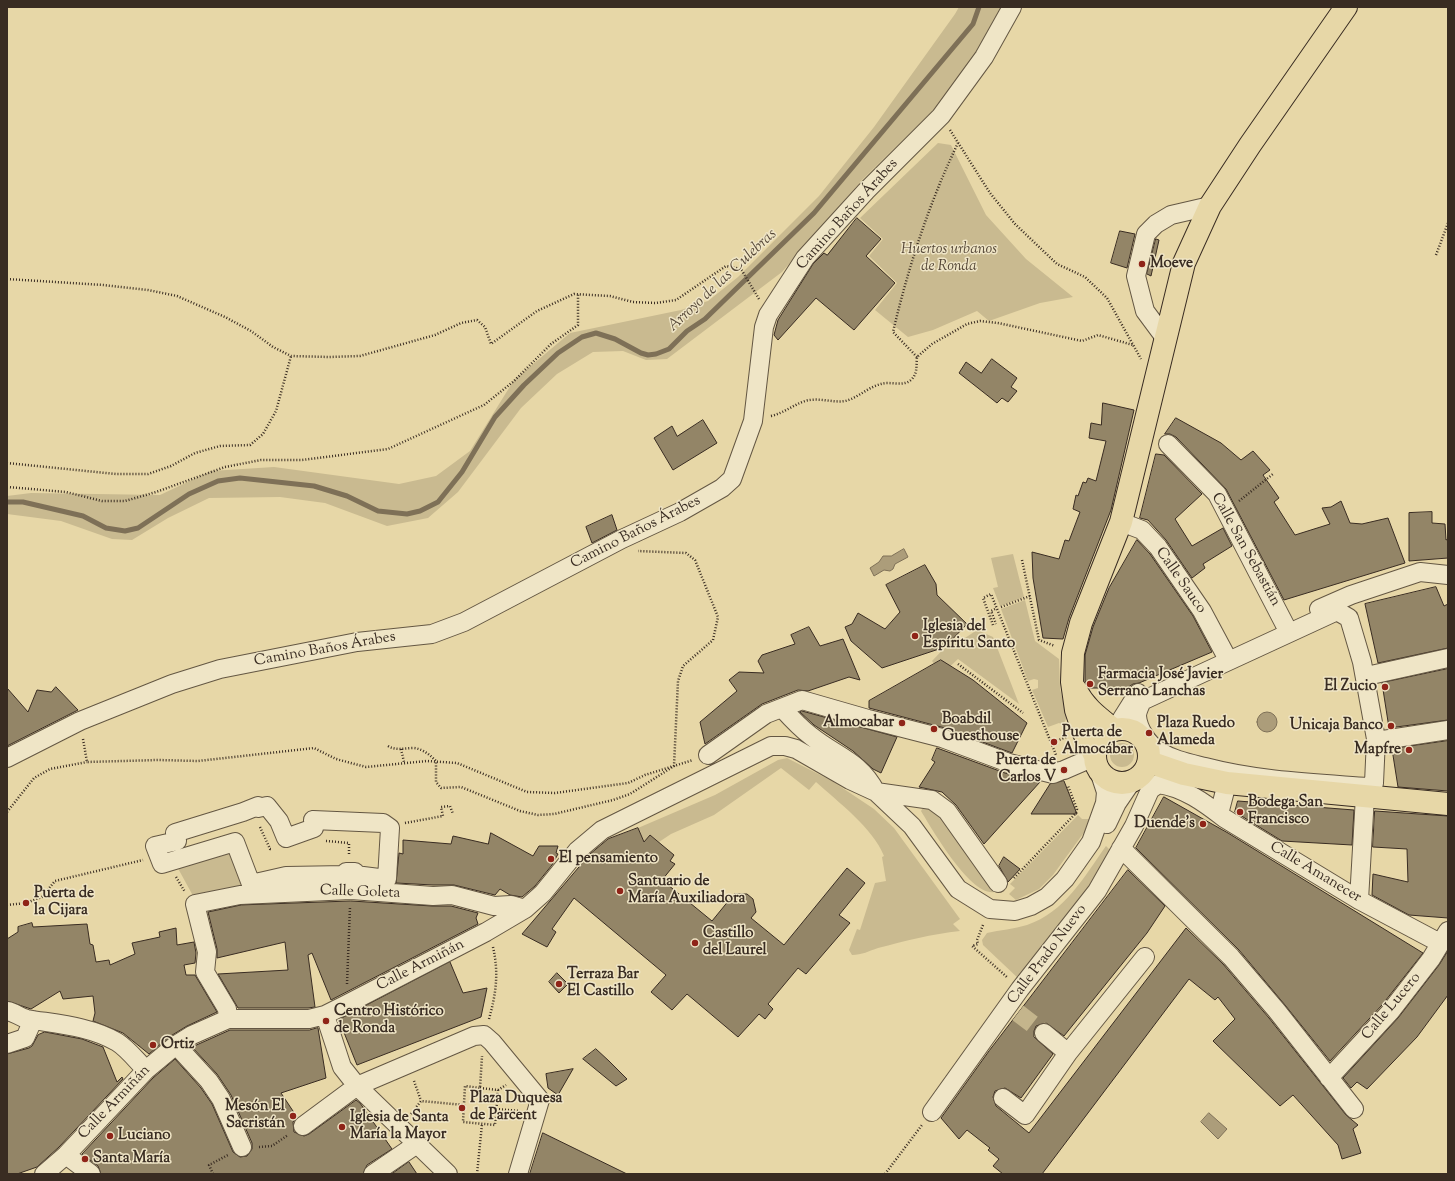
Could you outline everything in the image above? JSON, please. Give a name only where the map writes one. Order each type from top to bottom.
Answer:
[{"type":"main road","points":[[1346,7],[1250,145],[1210,206],[1184,263],[1121,522],[1081,622],[1073,653],[1072,682],[1076,710],[1083,731],[1096,761],[1106,778],[1114,782],[1123,783],[1143,777],[1184,774],[1227,783],[1372,794],[1448,804]]},
{"type":"main road","points":[[1072,682],[1082,702],[1091,712],[1115,729]]},
{"type":"main road","points":[[1096,761],[1100,739],[1115,729],[1126,728],[1141,736],[1146,743],[1149,753],[1143,777]]},
{"type":"street","name":"Camino Baños Árabes","points":[[7,758],[80,721],[172,684],[220,669],[356,642],[432,634],[464,622],[622,539],[680,512],[722,488],[732,479],[753,421],[764,327],[768,315],[805,258],[866,191],[941,116],[984,57],[1012,7]]},
{"type":"street","points":[[1165,338],[1145,311],[1136,276],[1146,234],[1156,224],[1171,215],[1210,206]]},
{"type":"street","name":"Calle San Sebastián","points":[[1168,444],[1217,494],[1285,624]]},
{"type":"street","name":"Calle Sauco","points":[[1121,522],[1142,530],[1158,548],[1202,611],[1225,654]]},
{"type":"street","points":[[1115,729],[1139,692],[1225,654],[1285,624],[1351,595],[1420,572],[1448,575]]},
{"type":"street","points":[[1351,595],[1371,675],[1383,740],[1372,794]]},
{"type":"street","points":[[1359,900],[1374,783],[1374,731],[1362,662],[1349,618],[1337,611],[1142,701],[1137,715],[1140,728],[1148,741],[1158,750],[1178,760],[1234,774],[1372,794]]},
{"type":"street","points":[[1371,675],[1448,658]]},
{"type":"street","points":[[708,755],[766,714],[802,700],[942,738],[1009,763],[1053,774],[1062,770],[1096,761],[1106,792],[1105,803],[1091,842]]},
{"type":"street","points":[[782,708],[811,736],[858,767],[868,776],[876,792],[912,826],[958,889],[990,909],[1015,911],[1031,906],[1048,897],[1065,879],[1091,842],[1103,832],[1117,803],[1143,777]]},
{"type":"street","points":[[1383,740],[1448,730]]},
{"type":"street","name":"Calle Armiñán","points":[[44,1174],[66,1155],[146,1070],[176,1045],[206,1028],[228,1019],[309,1019],[324,1015],[486,932],[525,909],[543,893],[577,851],[602,830],[771,746],[785,746],[796,749],[850,780],[876,792]]},
{"type":"street","name":"Calle Amanecer","points":[[1143,777],[1158,784],[1171,785],[1210,807],[1359,900],[1444,937]]},
{"type":"street","name":"Calle Prado Nuevo","points":[[932,1112],[1013,1010],[1020,990],[1097,891],[1121,848],[1143,777]]},
{"type":"street","points":[[1219,814],[1227,783]]},
{"type":"street","points":[[876,792],[932,800],[947,811],[1004,883]]},
{"type":"street","points":[[258,806],[258,808],[267,806],[279,821],[286,838],[314,828],[313,820],[383,823],[390,828],[387,879],[355,875],[355,872],[346,872],[346,875],[286,876],[251,884],[235,842],[163,859],[155,846],[177,841],[175,833],[258,806]]},
{"type":"street","points":[[1121,848],[1231,957],[1277,1011],[1354,1109]]},
{"type":"street","name":"Calle Goleta","points":[[195,904],[240,895],[351,890],[434,896],[452,895],[494,906],[511,906],[525,909]]},
{"type":"street","points":[[195,904],[207,952],[205,972],[227,1009],[228,1019]]},
{"type":"street","name":"Calle Lucero","points":[[1329,1078],[1390,1012],[1431,959],[1444,937]]},
{"type":"street","points":[[1003,1098],[1026,1115],[1068,1053],[1146,957]]},
{"type":"street","points":[[7,1011],[14,1012],[21,1018],[60,1023],[118,1042],[146,1070]]},
{"type":"street","points":[[324,1015],[342,1067],[357,1086],[448,1174]]},
{"type":"street","points":[[7,1044],[25,1038],[33,1020]]},
{"type":"street","points":[[1044,1033],[1068,1053]]},
{"type":"street","points":[[303,1126],[357,1086],[474,1036],[488,1038],[540,1100],[518,1174]]},
{"type":"street","points":[[176,1045],[209,1081],[221,1099],[242,1147]]},
{"type":"street","points":[[373,1174],[417,1144]]},
{"type":"street","points":[[66,1155],[91,1174]]},
{"type":"path","points":[[941,116],[990,193],[1015,224],[1057,264],[1085,277],[1106,298],[1154,382]]},
{"type":"path","points":[[917,357],[893,332],[902,291],[917,244],[947,165],[958,143]]},
{"type":"path","points":[[1436,255],[1448,223]]},
{"type":"path","points":[[7,279],[104,285],[148,290],[177,296],[225,317],[251,331],[273,348],[291,356],[329,357],[360,356],[435,335],[461,323],[477,320],[485,327],[491,344],[537,311],[574,294],[598,295],[634,302],[656,303],[676,300],[726,266],[741,269],[752,288]]},
{"type":"path","points":[[7,487],[66,492],[102,501],[125,501],[156,492],[225,467],[261,460],[302,460],[388,449],[484,405],[514,381],[551,344],[578,324],[578,294]]},
{"type":"path","points":[[753,421],[781,414],[804,401],[818,399],[844,401],[855,398],[881,384],[910,381],[916,373],[917,357],[932,344],[966,324],[980,321],[998,323],[1082,341],[1098,335],[1133,345]]},
{"type":"path","points":[[7,463],[116,474],[148,474],[171,466],[195,453],[220,446],[250,445],[263,434],[276,411],[291,356]]},
{"type":"path","points":[[1226,511],[1273,474]]},
{"type":"path","points":[[622,539],[627,546],[637,551],[686,553],[695,560],[718,617],[712,640],[683,666],[678,681],[674,766]]},
{"type":"path","points":[[1022,560],[1039,640],[1073,653]]},
{"type":"path","points":[[995,609],[991,611],[994,624],[983,598],[992,594],[1077,809],[1076,813],[1004,883]]},
{"type":"path","points":[[1001,607],[1030,596]]},
{"type":"path","points":[[958,664],[1023,713]]},
{"type":"path","points":[[80,721],[87,762]]},
{"type":"path","points":[[388,746],[401,749],[415,748],[427,752],[436,761],[436,782],[441,788],[461,787],[505,807],[538,815],[554,814],[630,794],[674,766]]},
{"type":"path","points":[[7,812],[34,778],[50,769],[87,762],[158,760],[198,761],[314,748],[336,759],[366,767],[404,762],[436,761],[457,763],[527,792],[555,793],[628,783],[645,775],[708,755]]},
{"type":"path","points":[[401,749],[404,762]]},
{"type":"path","points":[[321,840],[349,843],[350,872]]},
{"type":"path","points":[[7,905],[26,903],[42,897],[55,880],[163,859],[187,896],[195,904]]},
{"type":"path","points":[[348,967],[351,890]]},
{"type":"path","points":[[480,1088],[482,1053],[488,1038],[498,965],[493,947],[486,932]]},
{"type":"path","points":[[977,940],[978,944],[972,946],[1020,990]]},
{"type":"path","points":[[465,1086],[480,1088],[498,1090],[495,1125],[463,1122],[465,1086]]},
{"type":"path","points":[[399,1127],[421,1101],[464,1104]]},
{"type":"path","points":[[496,1109],[536,1114]]},
{"type":"path","points":[[884,1174],[932,1112]]},
{"type":"path","points":[[477,1174],[482,1124]]},
{"type":"path","points":[[266,1146],[272,1146]]},
{"type":"path","points":[[212,1174],[209,1165],[242,1147]]},
{"type":"green space","points":[[959,7],[1001,7],[980,53],[936,107],[862,180],[782,272],[667,359],[646,360],[623,351],[593,352],[557,374],[521,408],[458,492],[428,518],[387,526],[325,503],[280,497],[209,498],[168,518],[132,540],[112,539],[61,521],[7,514],[7,496],[31,493],[160,495],[211,471],[274,467],[399,484],[436,476],[470,451],[514,380],[570,333],[681,310],[708,301],[738,277],[819,196],[874,127]]},
{"type":"green space","name":"Huertos urbanos de Ronda","points":[[938,143],[951,145],[986,215],[1026,259],[1073,297],[1040,303],[989,321],[977,311],[933,330],[908,337],[875,310],[897,283],[869,256],[883,239],[860,218]]},
{"type":"green space","points":[[1013,554],[1024,597],[1000,606],[993,588],[998,587],[991,558]]},
{"type":"green space","points":[[1025,600],[1035,641],[1059,659],[1060,689],[1067,717],[1063,725],[1059,723],[1048,727],[1032,690],[1038,688],[1038,680],[1034,679],[1028,681],[1001,609]]},
{"type":"green space","points":[[977,630],[993,637],[1019,704],[958,659],[942,674],[932,661],[954,638],[957,640],[965,638]]},
{"type":"green space","points":[[1122,743],[1131,746],[1134,755],[1131,764],[1122,767],[1113,764],[1110,755],[1113,746]]},
{"type":"green space","points":[[787,758],[832,781],[874,809],[894,828],[960,919],[953,924],[960,931],[919,938],[878,948],[862,954],[852,955],[849,950],[857,929],[860,930],[875,883],[886,881],[882,857],[884,856],[872,835],[854,816],[816,782],[809,790],[781,768],[714,815],[671,834],[659,842],[650,835],[644,842],[638,828],[715,795],[778,760]]},
{"type":"green space","points":[[927,801],[933,805],[998,891],[988,892],[977,886],[966,876],[934,833],[921,811]]},
{"type":"green space","points":[[1078,815],[1082,819],[1091,819],[1088,827],[1053,875],[1039,889],[1016,900],[1009,894],[1015,888],[1010,884]]},
{"type":"green space","points":[[235,842],[251,884],[198,895],[192,894],[174,861]]},
{"type":"green space","points":[[1106,846],[1113,853],[1091,889],[1020,980],[983,945],[982,940],[987,933],[1027,925],[1052,912],[1063,902],[1081,881]]},
{"type":"shaded area","points":[[904,549],[908,557],[895,564],[893,569],[890,571],[884,570],[874,576],[870,568],[879,562],[883,556],[891,556]]},
{"type":"shaded area","points":[[1267,712],[1274,715],[1277,722],[1274,729],[1267,732],[1260,729],[1257,722],[1260,715]]},
{"type":"shaded area","points":[[1209,1113],[1227,1129],[1218,1139],[1201,1122]]},
{"type":"building","points":[[857,218],[881,239],[866,256],[895,283],[854,330],[816,298],[778,340],[774,335],[778,320],[813,264],[824,253],[827,255]]},
{"type":"building","points":[[1120,231],[1135,234],[1127,268],[1111,263]]},
{"type":"building","points":[[1156,239],[1159,240],[1151,276],[1147,274]]},
{"type":"building","points":[[992,359],[1017,378],[1011,387],[1017,391],[1008,402],[1002,398],[997,403],[959,373],[966,362],[981,373]]},
{"type":"building","points":[[1103,403],[1134,410],[1111,510],[1069,618],[1063,639],[1043,638],[1033,578],[1032,552],[1059,559],[1065,540],[1069,541],[1080,512],[1073,509],[1076,495],[1078,496],[1083,482],[1086,483],[1088,478],[1096,481],[1106,441],[1089,438],[1091,423],[1101,425]]},
{"type":"building","points":[[1176,418],[1221,443],[1241,460],[1253,451],[1270,470],[1263,475],[1279,498],[1274,502],[1295,535],[1330,524],[1322,508],[1331,507],[1341,501],[1350,523],[1362,524],[1388,518],[1405,563],[1284,600],[1226,489],[1176,437],[1170,434],[1165,434]]},
{"type":"building","points":[[703,420],[717,443],[673,470],[654,438],[672,426],[677,436]]},
{"type":"building","points":[[1156,454],[1164,455],[1202,494],[1175,519],[1192,546],[1223,528],[1232,546],[1203,564],[1205,568],[1192,578],[1166,540],[1148,520],[1140,518]]},
{"type":"building","points":[[1432,512],[1432,523],[1445,524],[1446,540],[1448,539],[1448,558],[1409,561],[1409,513]]},
{"type":"building","points":[[612,515],[617,530],[592,543],[586,527]]},
{"type":"building","points":[[1137,540],[1150,554],[1193,616],[1212,652],[1139,683],[1133,684],[1127,688],[1089,688],[1085,681],[1085,655],[1093,627],[1109,588]]},
{"type":"building","name":"Iglesia del Espíritu Santo","points":[[925,565],[936,584],[937,595],[967,624],[945,647],[882,668],[851,641],[845,627],[852,624],[858,613],[885,629],[900,612],[886,585]]},
{"type":"building","points":[[1436,587],[1444,606],[1448,604],[1448,648],[1378,663],[1365,604]]},
{"type":"building","points":[[809,627],[820,646],[843,639],[860,680],[849,677],[808,691],[798,690],[762,704],[705,744],[700,722],[737,691],[729,680],[739,672],[764,673],[758,661],[762,655],[795,644],[791,635]]},
{"type":"building","points":[[941,660],[973,680],[1027,723],[1012,753],[945,728],[869,708],[869,701]]},
{"type":"building","points":[[1448,669],[1448,720],[1389,728],[1382,683]]},
{"type":"building","points":[[56,687],[78,710],[7,746],[7,688],[28,712],[37,690],[51,692]]},
{"type":"building","points":[[802,711],[897,737],[881,773],[873,769],[853,751],[814,725],[800,712]]},
{"type":"building","points":[[1448,741],[1448,791],[1398,787],[1392,749]]},
{"type":"building","points":[[937,748],[1005,773],[1040,782],[984,844],[956,805],[942,792],[919,787],[935,762],[932,760]]},
{"type":"building","points":[[1064,781],[1077,814],[1031,814],[1050,784]]},
{"type":"building","points":[[1164,797],[1228,833],[1423,953],[1382,1005],[1330,1061],[1239,950],[1136,848]]},
{"type":"building","points":[[1238,801],[1354,810],[1352,845],[1282,841],[1235,812]]},
{"type":"building","points":[[1375,811],[1448,816],[1448,918],[1409,915],[1372,895],[1373,874],[1408,882],[1407,849],[1373,847]]},
{"type":"building","points":[[638,828],[644,842],[650,835],[674,855],[670,861],[675,864],[662,880],[712,921],[734,894],[747,894],[753,899],[756,912],[751,918],[784,945],[847,868],[865,883],[839,915],[850,923],[806,974],[798,968],[768,1004],[773,1009],[765,1019],[759,1014],[738,1037],[687,994],[672,1010],[651,992],[666,975],[574,898],[552,929],[556,932],[547,947],[522,934],[590,854],[608,839]]},
{"type":"building","points":[[491,833],[533,856],[539,846],[558,846],[556,853],[558,854],[552,865],[535,886],[522,897],[510,895],[500,889],[495,895],[454,885],[396,883],[399,853],[403,854],[403,840],[451,844],[453,836],[488,844]]},
{"type":"building","points":[[1004,857],[1020,869],[1008,882],[999,866]]},
{"type":"building","points":[[1128,870],[1165,906],[1147,933],[1064,1036],[1046,1023],[1036,1026],[1034,1037],[1053,1054],[1021,1098],[1005,1088],[995,1091],[993,1097],[996,1106],[1029,1133],[1186,928],[1223,964],[1269,1018],[1346,1115],[1358,1125],[1353,1129],[1361,1153],[1342,1159],[1338,1145],[1293,1095],[1280,1106],[1213,1041],[1235,1019],[1218,997],[1215,1000],[1189,979],[1042,1174],[1003,1174],[993,1166],[999,1159],[988,1150],[990,1148],[967,1130],[959,1139],[941,1118],[989,1051]]},
{"type":"building","points":[[351,901],[451,906],[478,913],[476,918],[478,924],[331,1000],[312,953],[308,955],[315,1007],[238,1008],[218,974],[288,970],[285,942],[217,958],[217,949],[208,912],[241,905]]},
{"type":"building","points":[[32,923],[33,927],[87,924],[90,944],[93,945],[96,962],[109,960],[110,965],[135,954],[132,943],[160,937],[159,932],[176,928],[177,945],[194,942],[196,953],[195,963],[184,965],[186,975],[195,975],[217,1012],[187,1026],[169,1037],[149,1054],[123,1033],[93,1021],[95,1013],[93,996],[63,999],[60,991],[31,1009],[7,1001],[7,939],[18,932],[18,927]]},
{"type":"building","points":[[1448,951],[1448,995],[1417,1037],[1367,1089],[1357,1082],[1351,1088],[1343,1078],[1398,1018]]},
{"type":"building","points":[[450,962],[463,993],[487,988],[481,1017],[357,1065],[339,1020]]},
{"type":"building","points":[[557,973],[568,984],[559,993],[549,982]]},
{"type":"building","points":[[318,1028],[326,1078],[281,1093],[297,1117],[293,1122],[294,1132],[304,1136],[309,1134],[356,1100],[360,1103],[392,1149],[367,1165],[363,1174],[101,1174],[98,1166],[82,1154],[153,1078],[175,1059],[201,1088],[212,1104],[233,1152],[240,1157],[247,1156],[252,1149],[252,1143],[231,1095],[217,1074],[192,1047],[230,1030],[309,1030]]},
{"type":"building","points":[[45,1032],[82,1039],[103,1047],[117,1082],[122,1077],[123,1079],[59,1147],[37,1167],[17,1174],[7,1174],[7,1054],[29,1048],[32,1046],[38,1035]]},
{"type":"building","points":[[596,1049],[627,1079],[616,1086],[583,1059]]},
{"type":"building","points":[[573,1069],[558,1095],[548,1088],[546,1074]]},
{"type":"building","points":[[543,1133],[627,1174],[530,1174]]},
{"type":"building","points":[[409,1162],[417,1174],[392,1174]]},
{"type":"waterway","name":"Arroyo de las Culebras","points":[[7,502],[23,502],[83,516],[106,528],[125,531],[138,528],[189,494],[218,481],[240,478],[314,486],[347,496],[378,511],[407,514],[420,511],[438,502],[462,472],[495,417],[524,385],[558,353],[582,337],[596,333],[615,339],[641,353],[648,355],[656,354],[669,349],[687,331],[705,319],[814,213],[973,24],[979,7]]},
{"type":"tunnel","points":[[1018,1013],[1044,1033]]},
{"type":"place","name":"Moeve","points":[[1142,264]]},
{"type":"place","name":"Iglesia del Espíritu Santo","points":[[915,636]]},
{"type":"place","name":"Farmacia José Javier Serrano Lanchas","points":[[1090,684]]},
{"type":"place","name":"El Zucio","points":[[1385,687]]},
{"type":"place","name":"Almocabar","points":[[902,723]]},
{"type":"place","name":"Unicaja Banco","points":[[1391,726]]},
{"type":"place","name":"Boabdil Guesthouse","points":[[934,729]]},
{"type":"place","name":"Plaza Ruedo Alameda","points":[[1149,733]]},
{"type":"place","name":"Puerta de Almocábar","points":[[1054,742]]},
{"type":"place","name":"Mapfre","points":[[1409,750]]},
{"type":"place","name":"Puerta de Carlos V","points":[[1064,770]]},
{"type":"place","name":"Bodega San Francisco","points":[[1240,812]]},
{"type":"place","name":"Duende's","points":[[1203,824]]},
{"type":"place","name":"El pensamiento","points":[[551,859]]},
{"type":"place","name":"Santuario de María Auxiliadora","points":[[620,891]]},
{"type":"place","name":"Puerta de la Cijara","points":[[26,903]]},
{"type":"place","name":"Castillo del Laurel","points":[[695,943]]},
{"type":"place","name":"Terraza Bar El Castillo","points":[[559,984]]},
{"type":"place","name":"Centro Histórico de Ronda","points":[[326,1021]]},
{"type":"place","name":"Ortiz","points":[[153,1045]]},
{"type":"place","name":"Plaza Duquesa de Parcent","points":[[462,1108]]},
{"type":"place","name":"Mesón El Sacristán","points":[[293,1116]]},
{"type":"place","name":"Iglesia de Santa María la Mayor","points":[[342,1127]]},
{"type":"place","name":"Luciano","points":[[110,1136]]},
{"type":"place","name":"Santa María","points":[[85,1159]]}]
